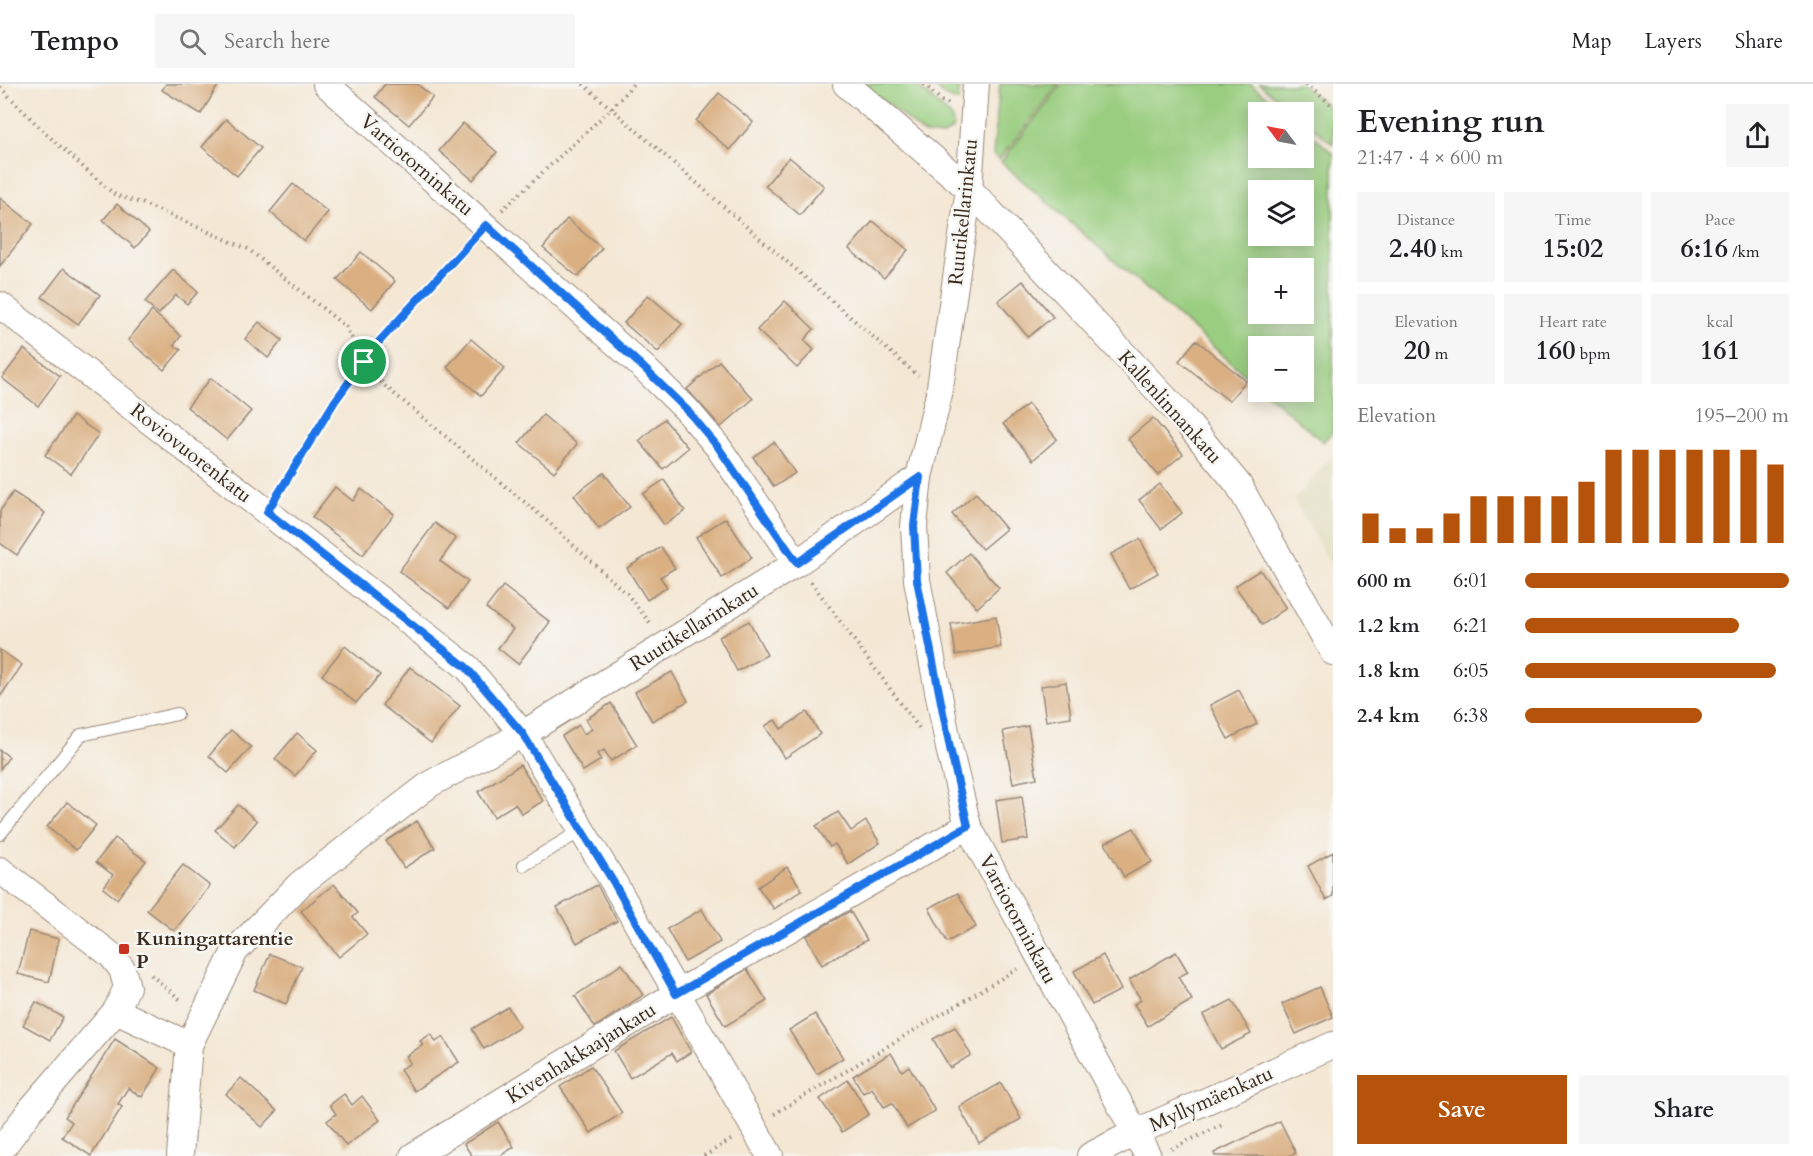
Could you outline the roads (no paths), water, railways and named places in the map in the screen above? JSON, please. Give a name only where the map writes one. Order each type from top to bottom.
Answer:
[{"type":"street","name":"Vartiotorninkatu","points":[[326,84],[486,225],[687,410],[718,447],[797,563]]},
{"type":"street","name":"Kallenlinnankatu","points":[[846,84],[969,189],[1179,413],[1238,484],[1333,652]]},
{"type":"street","name":"Ruutikellarinkatu","points":[[189,1045],[235,951],[300,884],[430,784],[523,734],[797,563],[920,477],[939,394],[969,189],[976,84]]},
{"type":"street","name":"Roviovuorenkatu","points":[[0,305],[466,667],[523,734],[614,883],[770,1156]]},
{"type":"street","name":"Vartiotorninkatu","points":[[920,477],[914,526],[917,580],[968,826],[1148,1156]]},
{"type":"street","name":"Kivenhakkaajankatu","points":[[413,1156],[676,994],[968,826]]},
{"type":"street","points":[[0,870],[111,955],[122,969],[127,987],[116,1011],[32,1108],[0,1151]]},
{"type":"street","points":[[116,1011],[189,1045],[180,1156]]},
{"type":"street","name":"Myllymäenkatu","points":[[1090,1156],[1134,1133],[1333,1045]]},
{"type":"lane","points":[[0,834],[81,735],[177,714]]},
{"type":"lane","points":[[524,865],[582,830]]},
{"type":"place","name":"Kuningattarentie P","points":[[124,949]]}]
